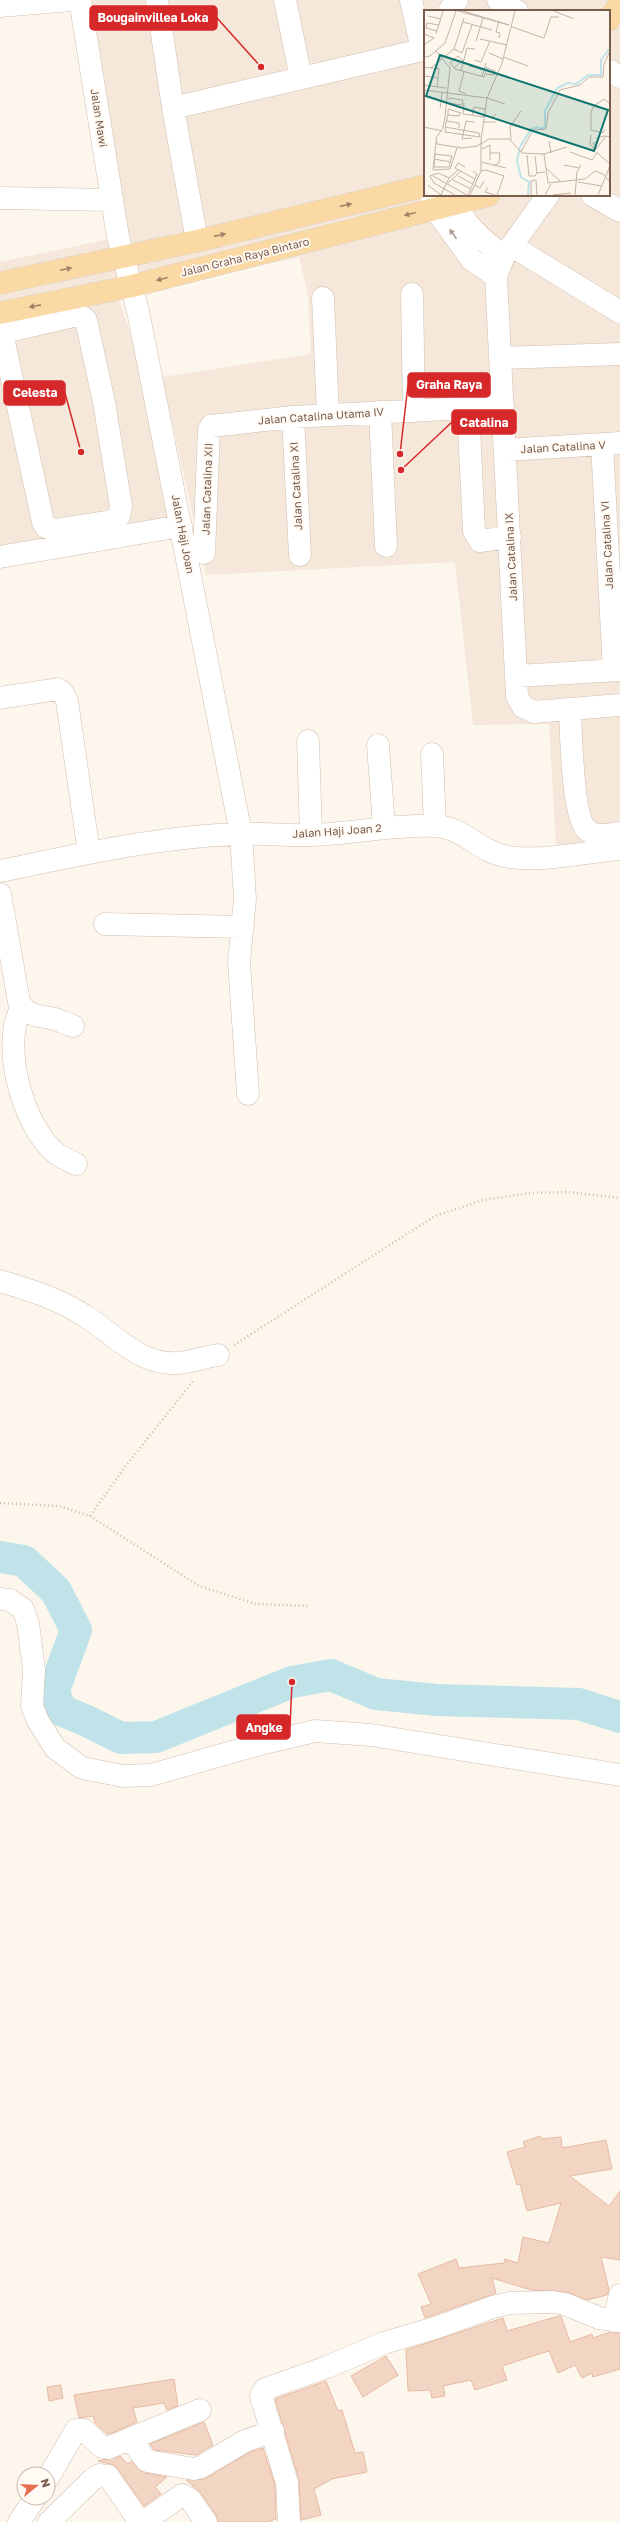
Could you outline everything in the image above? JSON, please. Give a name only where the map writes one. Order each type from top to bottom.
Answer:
[{"type":"main road","points":[[610,18],[620,3]]},
{"type":"main road","points":[[0,283],[120,247],[197,241],[424,186]]},
{"type":"main road","name":"Jalan Graha Raya Bintaro","points":[[1,326],[132,286],[443,200],[480,196]]},
{"type":"street","points":[[0,6],[71,0]]},
{"type":"street","name":"Jalan Mawi","points":[[80,0],[120,247]]},
{"type":"street","points":[[157,0],[173,108],[197,241]]},
{"type":"street","points":[[285,0],[301,78]]},
{"type":"street","points":[[173,108],[423,48],[411,0]]},
{"type":"street","points":[[450,10],[457,0]]},
{"type":"street","points":[[498,0],[514,10]]},
{"type":"street","points":[[504,259],[547,196]]},
{"type":"street","points":[[594,196],[620,211]]},
{"type":"street","points":[[0,198],[112,200]]},
{"type":"street","points":[[443,200],[483,242],[504,259],[620,312]]},
{"type":"street","name":"Jalan Haji Joan","points":[[120,247],[132,286],[242,834],[245,899],[239,962],[248,1094]]},
{"type":"street","name":"Jalan Catalina IX","points":[[504,259],[501,358],[518,696],[523,707],[534,712],[570,709]]},
{"type":"street","points":[[412,294],[414,411]]},
{"type":"street","points":[[323,298],[328,415]]},
{"type":"street","points":[[73,316],[81,316],[86,320],[104,402],[121,506],[119,516],[112,521],[54,530],[46,527],[43,522],[1,326],[73,316]]},
{"type":"street","points":[[501,358],[620,354]]},
{"type":"street","name":"Jalan Catalina Utama IV","points":[[211,426],[293,417],[503,406]]},
{"type":"street","points":[[468,408],[474,531],[480,541],[510,537]]},
{"type":"street","points":[[380,412],[386,546]]},
{"type":"street","name":"Jalan Catalina XI","points":[[293,417],[300,555]]},
{"type":"street","name":"Jalan Catalina XII","points":[[204,553],[209,430],[211,426]]},
{"type":"street","name":"Jalan Catalina V","points":[[506,450],[611,444]]},
{"type":"street","name":"Jalan Catalina VI","points":[[611,444],[617,670]]},
{"type":"street","points":[[0,557],[181,526]]},
{"type":"street","points":[[517,676],[617,670]]},
{"type":"street","points":[[0,698],[58,689],[63,693],[67,701],[89,853]]},
{"type":"street","points":[[620,705],[570,709],[572,763],[581,820],[588,830],[593,833],[620,833]]},
{"type":"street","points":[[308,741],[311,835]]},
{"type":"street","points":[[378,745],[384,827]]},
{"type":"street","points":[[432,754],[435,826]]},
{"type":"street","name":"Jalan Haji Joan 2","points":[[0,871],[89,853],[181,839],[242,834],[311,835],[384,827],[435,826],[455,829],[484,850],[509,857],[534,857],[620,849]]},
{"type":"street","points":[[0,894],[18,996],[22,1006],[31,1015],[55,1019],[73,1026]]},
{"type":"street","points":[[105,924],[243,927]]},
{"type":"street","points":[[22,1006],[15,1016],[11,1044],[17,1084],[37,1131],[57,1154],[76,1164]]},
{"type":"street","points":[[0,1281],[33,1291],[84,1315],[140,1355],[158,1362],[178,1363],[218,1354]]},
{"type":"street","points":[[0,1599],[10,1600],[23,1609],[28,1623],[34,1670],[32,1706],[38,1721],[55,1748],[82,1768],[123,1776],[151,1775],[315,1731],[371,1735],[620,1775]]},
{"type":"street","points":[[289,2522],[287,2483],[273,2431],[264,2412],[261,2396],[265,2389],[327,2367],[384,2343],[438,2328],[493,2307],[523,2302],[553,2302],[565,2304],[599,2318],[617,2321],[620,2295]]},
{"type":"street","points":[[55,2466],[76,2430],[84,2430],[105,2448],[200,2410]]},
{"type":"street","points":[[130,2439],[147,2461],[194,2469],[201,2467],[245,2441],[273,2431]]},
{"type":"street","points":[[49,2522],[93,2479],[103,2475],[108,2476],[140,2522]]},
{"type":"street","points":[[143,2522],[182,2495],[190,2499],[206,2522]]},
{"type":"street","points":[[19,2522],[30,2506]]},
{"type":"path","points":[[90,1516],[182,1392],[218,1354],[273,1322],[394,1240],[435,1216],[483,1200],[530,1193],[568,1192],[620,1198]]},
{"type":"path","points":[[0,1503],[59,1506],[90,1516],[199,1586],[256,1604],[308,1606]]},
{"type":"shaded area","points":[[87,0],[620,0],[620,839],[556,847],[549,724],[473,725],[455,562],[206,575],[162,377],[311,354],[308,296],[299,257],[118,298],[145,374],[179,530],[0,556],[0,262],[124,236]]},
{"type":"building","points":[[540,2136],[541,2139],[561,2137],[562,2148],[606,2140],[612,2169],[570,2176],[609,2206],[620,2191],[620,2260],[601,2257],[609,2290],[607,2295],[587,2300],[567,2292],[531,2290],[492,2278],[496,2293],[425,2318],[421,2307],[431,2304],[418,2274],[456,2259],[459,2268],[504,2263],[505,2259],[518,2263],[523,2237],[549,2243],[561,2203],[527,2211],[520,2184],[517,2185],[507,2152],[525,2147],[523,2142]]},
{"type":"building","points":[[561,2316],[570,2342],[592,2334],[593,2338],[610,2332],[620,2333],[620,2369],[593,2377],[592,2373],[582,2378],[575,2365],[558,2373],[549,2351],[502,2366],[507,2380],[475,2390],[471,2380],[443,2386],[445,2396],[432,2398],[430,2390],[408,2391],[406,2350],[503,2318],[507,2331]]},
{"type":"building","points":[[386,2356],[398,2375],[363,2397],[351,2376]]},
{"type":"building","points":[[174,2379],[178,2406],[167,2410],[164,2403],[133,2408],[137,2422],[107,2434],[95,2423],[93,2416],[79,2418],[74,2395]]},
{"type":"building","points":[[326,2381],[338,2411],[342,2410],[355,2453],[363,2452],[367,2472],[332,2479],[314,2489],[321,2515],[301,2520],[299,2480],[275,2399]]},
{"type":"building","points":[[61,2385],[63,2398],[49,2401],[47,2387]]},
{"type":"building","points":[[204,2422],[213,2445],[196,2455],[154,2450],[150,2444]]},
{"type":"building","points":[[263,2448],[275,2485],[276,2519],[267,2522],[218,2522],[216,2515],[200,2492],[186,2480],[205,2479],[250,2452]]},
{"type":"building","points":[[120,2456],[128,2464],[131,2461],[144,2473],[167,2477],[155,2487],[161,2494],[144,2506],[114,2465],[98,2461]]},
{"type":"waterway","points":[[0,1557],[24,1561],[56,1591],[76,1630],[54,1690],[60,1710],[85,1720],[121,1738],[156,1737],[292,1682],[331,1675],[376,1694],[437,1700],[579,1704],[620,1717]]},
{"type":"place","name":"Bougainvillea Loka","points":[[261,67]]},
{"type":"place","name":"Celesta","points":[[81,452]]},
{"type":"place","name":"Graha Raya","points":[[400,454]]},
{"type":"place","name":"Catalina","points":[[401,470]]},
{"type":"place","name":"Angke","points":[[292,1682]]}]
